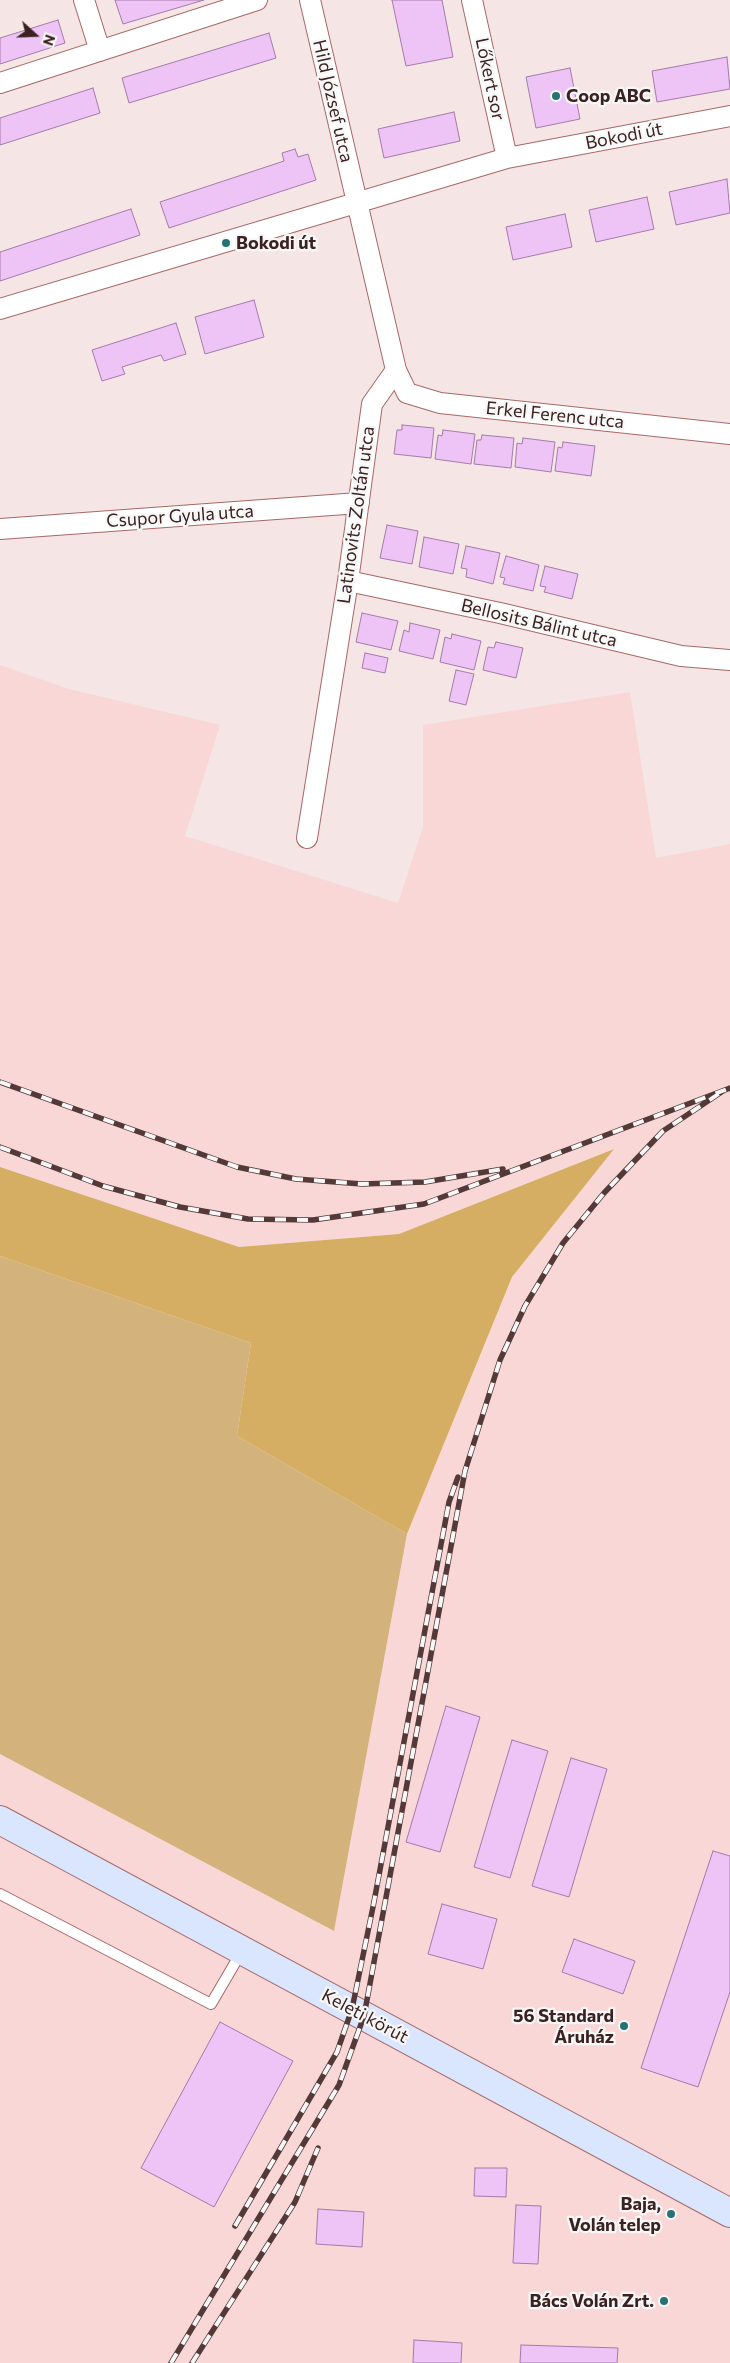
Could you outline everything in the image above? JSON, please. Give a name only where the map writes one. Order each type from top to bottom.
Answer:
[{"type":"main road","name":"Keleti körút","points":[[0,1820],[730,2213]]},
{"type":"street","points":[[84,0],[100,51]]},
{"type":"street","points":[[0,83],[257,0]]},
{"type":"street","name":"Hild József utca","points":[[310,0],[356,202]]},
{"type":"street","name":"Lőkert sor","points":[[472,0],[507,158]]},
{"type":"street","name":"Bokodi út","points":[[0,309],[507,158],[730,116]]},
{"type":"street","points":[[356,202],[396,370]]},
{"type":"street","name":"Erkel Ferenc utca","points":[[396,370],[407,393],[440,403],[730,434]]},
{"type":"street","name":"Latinovits Zoltán utca","points":[[307,838],[360,503],[372,404],[396,370]]},
{"type":"street","name":"Csupor Gyula utca","points":[[0,529],[360,503]]},
{"type":"street","name":"Bellosits Bálint utca","points":[[348,581],[500,613],[681,656],[730,660]]},
{"type":"lane","points":[[0,1894],[211,2004],[242,1950]]},
{"type":"shaded area","points":[[0,665],[69,689],[220,725],[185,836],[398,903],[423,827],[423,725],[630,692],[656,858],[730,844],[730,2363],[0,2363],[0,1754],[334,1931],[407,1534],[512,1277],[613,1149],[399,1234],[239,1247],[0,1167]]},
{"type":"shaded area","points":[[614,1149],[512,1277],[407,1534],[237,1436],[251,1343],[0,1256],[0,1167],[239,1247],[399,1234]]},
{"type":"shaded area","points":[[0,1256],[251,1343],[237,1436],[407,1534],[334,1931],[0,1754]]},
{"type":"building","points":[[115,0],[204,0],[123,24]]},
{"type":"building","points":[[392,0],[442,0],[453,57],[406,66]]},
{"type":"building","points":[[58,20],[65,43],[0,64],[0,38]]},
{"type":"building","points":[[269,33],[276,58],[129,103],[122,78]]},
{"type":"building","points":[[727,57],[730,89],[657,102],[652,71]]},
{"type":"building","points":[[570,68],[580,119],[536,128],[526,77]]},
{"type":"building","points":[[93,88],[100,113],[0,145],[0,118]]},
{"type":"building","points":[[454,112],[460,141],[384,158],[378,129]]},
{"type":"building","points":[[295,149],[298,157],[308,154],[316,180],[169,228],[160,202],[284,161],[282,153]]},
{"type":"building","points":[[727,179],[730,213],[676,225],[669,192]]},
{"type":"building","points":[[647,197],[654,229],[596,242],[589,210]]},
{"type":"building","points":[[131,209],[140,235],[0,281],[0,252]]},
{"type":"building","points":[[565,214],[572,247],[513,260],[506,227]]},
{"type":"building","points":[[254,300],[264,337],[205,354],[195,317]]},
{"type":"building","points":[[176,323],[186,354],[164,361],[161,355],[122,367],[125,374],[102,381],[92,350]]},
{"type":"building","points":[[402,425],[434,428],[431,458],[394,454],[397,430],[402,430]]},
{"type":"building","points":[[443,430],[475,434],[471,464],[435,459],[438,435],[442,436]]},
{"type":"building","points":[[482,435],[514,438],[511,468],[474,464],[477,440],[481,440]]},
{"type":"building","points":[[523,438],[555,442],[551,472],[515,467],[517,443],[522,444]]},
{"type":"building","points":[[563,442],[595,446],[591,476],[555,471],[558,447],[562,448]]},
{"type":"building","points":[[387,525],[418,531],[412,564],[380,558]]},
{"type":"building","points":[[424,537],[459,544],[453,574],[419,567]]},
{"type":"building","points":[[466,546],[500,553],[493,584],[466,577],[467,569],[461,568]]},
{"type":"building","points":[[506,556],[539,565],[533,591],[503,584],[505,578],[500,577]]},
{"type":"building","points":[[545,566],[578,574],[572,599],[544,592],[546,587],[540,586]]},
{"type":"building","points":[[362,613],[398,621],[391,650],[356,642]]},
{"type":"building","points":[[410,623],[440,630],[433,659],[399,651],[404,630],[409,632]]},
{"type":"building","points":[[452,634],[481,641],[474,670],[440,662],[445,637],[451,639]]},
{"type":"building","points":[[496,642],[523,648],[516,678],[483,670],[488,647],[494,648]]},
{"type":"building","points":[[365,653],[388,658],[385,673],[362,668]]},
{"type":"building","points":[[456,670],[474,674],[466,705],[449,701]]},
{"type":"building","points":[[446,1706],[480,1717],[440,1852],[406,1842]]},
{"type":"building","points":[[512,1740],[548,1751],[510,1878],[474,1867]]},
{"type":"building","points":[[571,1758],[607,1769],[569,1897],[532,1886]]},
{"type":"building","points":[[713,1851],[730,1856],[730,1992],[698,2087],[641,2068]]},
{"type":"building","points":[[442,1904],[497,1919],[483,1969],[428,1954]]},
{"type":"building","points":[[574,1939],[635,1961],[623,1994],[562,1972]]},
{"type":"building","points":[[220,2022],[293,2061],[214,2207],[141,2168]]},
{"type":"building","points":[[475,2168],[507,2168],[506,2197],[474,2196]]},
{"type":"building","points":[[516,2205],[541,2206],[538,2264],[513,2263]]},
{"type":"building","points":[[318,2209],[364,2212],[362,2247],[316,2244]]},
{"type":"building","points":[[414,2340],[462,2343],[461,2363],[413,2363]]},
{"type":"building","points":[[521,2345],[618,2348],[617,2363],[520,2363]]},
{"type":"railway","points":[[0,1082],[237,1167],[296,1179],[362,1184],[425,1182],[503,1169]]},
{"type":"railway","points":[[0,1147],[103,1186],[180,1207],[248,1219],[313,1220],[424,1204],[730,1088]]},
{"type":"railway","points":[[171,2363],[339,2085],[364,2016],[465,1471],[500,1360],[525,1306],[563,1243],[604,1193],[663,1131],[723,1091]]},
{"type":"railway","points":[[235,2226],[337,2052],[352,2009],[449,1502],[458,1477]]},
{"type":"railway","points":[[192,2363],[295,2202],[318,2148]]},
{"type":"place","name":"Coop ABC","points":[[556,96]]},
{"type":"place","name":"Bokodi út","points":[[226,243]]},
{"type":"place","name":"56 Standard Áruház","points":[[624,2026]]},
{"type":"place","name":"Baja, Volán telep","points":[[671,2214]]},
{"type":"place","name":"Bács Volán Zrt.","points":[[664,2301]]}]
